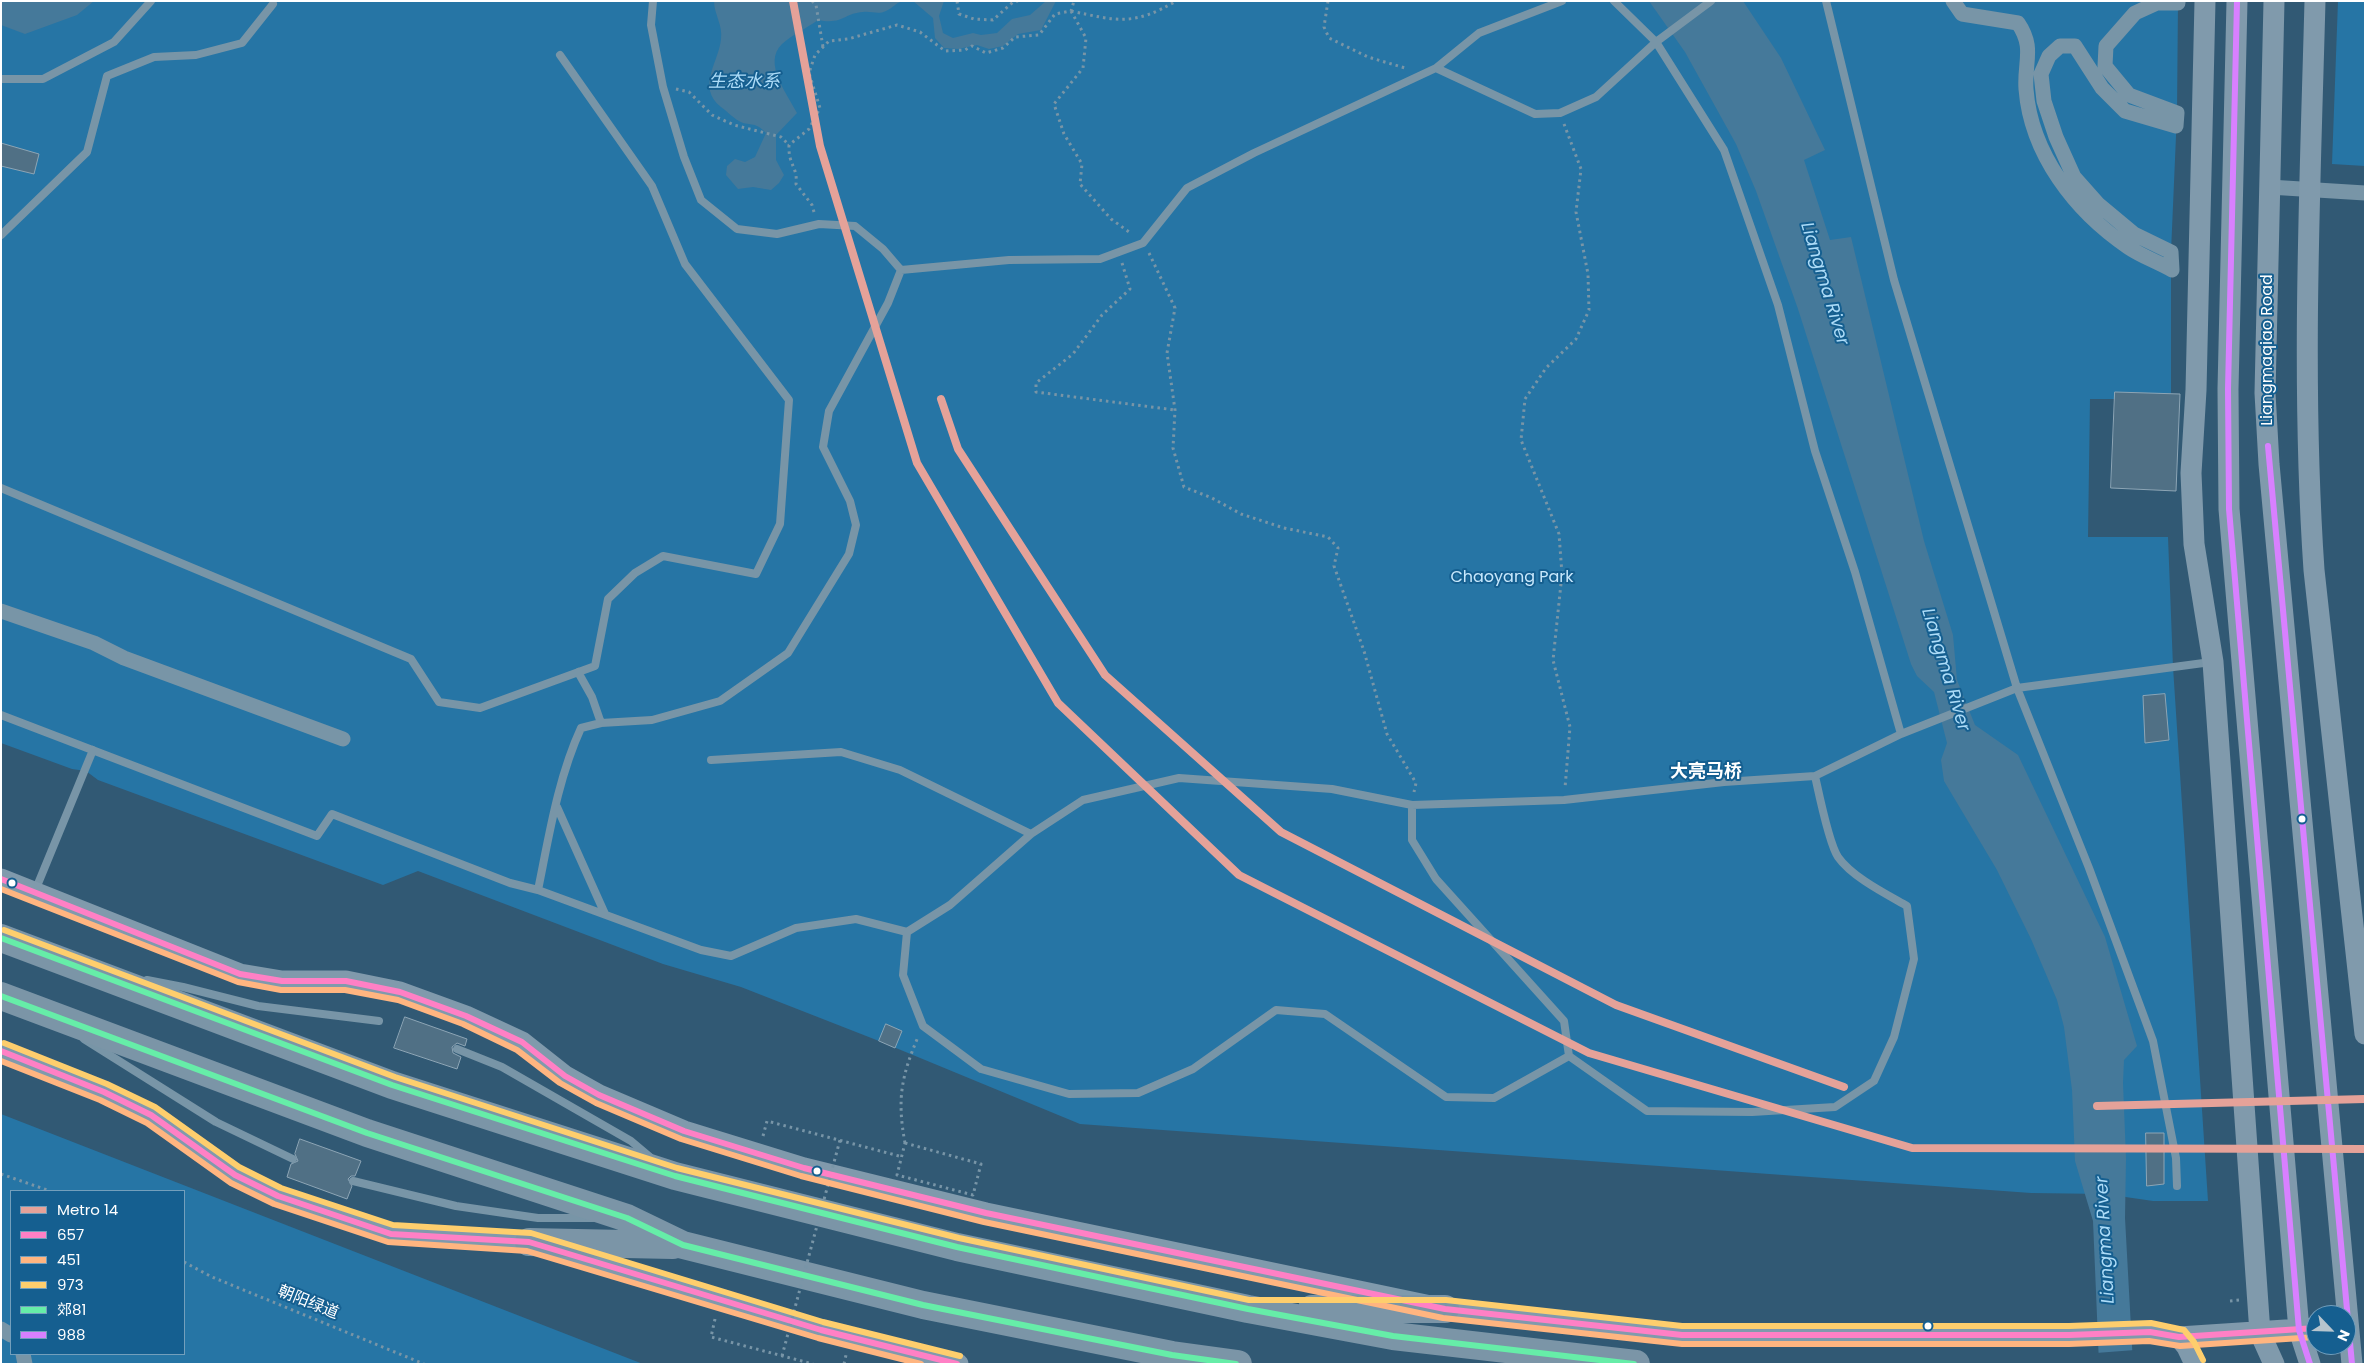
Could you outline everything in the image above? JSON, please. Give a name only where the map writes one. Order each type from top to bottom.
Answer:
[{"type":"highway","points":[[1,938],[392,1085],[675,1176],[957,1247],[1248,1308],[1393,1336],[1636,1364]]},
{"type":"highway","points":[[1,996],[367,1132],[627,1218],[683,1245],[922,1305],[1182,1359],[1238,1364]]},
{"type":"highway","points":[[529,1242],[683,1245]]},
{"type":"highway","points":[[1248,1308],[1445,1309]]},
{"type":"street","points":[[1953,1],[1962,14],[2018,23],[2026,35],[2028,55],[2026,88],[2035,134],[2064,189],[2128,247],[2172,270],[2171,252],[2134,234],[2098,204],[2074,177],[2056,137],[2044,101],[2042,74],[2049,56],[2060,46],[2074,46],[2102,88],[2125,111],[2176,126],[2177,113],[2129,95],[2105,66],[2106,46],[2135,13],[2157,3],[2178,3],[2178,1]]},
{"type":"street","points":[[2205,1],[2196,390],[2191,473],[2194,544],[2213,662],[2260,1333],[2274,1364]]},
{"type":"street","points":[[2237,1],[2228,379],[2228,509],[2261,883],[2306,1310]]},
{"type":"street","name":"Liangmaqiao Road","points":[[2274,1],[2265,393],[2269,455],[2351,1305]]},
{"type":"street","points":[[2315,1],[2307,429],[2309,504],[2314,570],[2365,1034]]},
{"type":"street","points":[[2270,187],[2365,194]]},
{"type":"street","points":[[1,611],[94,643],[124,658],[343,739]]},
{"type":"street","points":[[2221,780],[2261,883]]},
{"type":"street","points":[[1,879],[240,974],[282,981],[346,981],[400,992],[466,1016],[522,1042],[565,1076],[599,1095],[684,1131],[804,1168],[986,1213],[1445,1309],[1682,1335],[2069,1335],[2150,1332],[2179,1337],[2306,1329]]},
{"type":"street","points":[[1,1051],[104,1092],[151,1115],[235,1175],[278,1196],[391,1234],[529,1242],[821,1330],[958,1364]]},
{"type":"street","points":[[2179,1337],[2187,1347],[2195,1364]]},
{"type":"lane","points":[[1,79],[43,79],[114,42],[151,1]]},
{"type":"lane","points":[[653,1],[651,25],[663,87],[684,157],[700,200],[737,229],[777,234],[819,224],[855,226],[883,248],[901,270]]},
{"type":"lane","points":[[901,270],[1009,260],[1100,259],[1143,243],[1187,188],[1254,153],[1436,68],[1479,33],[1562,1]]},
{"type":"lane","points":[[1614,1],[1656,42],[1724,150],[1778,305],[1815,451],[1855,572],[1901,734]]},
{"type":"lane","points":[[1436,68],[1535,114],[1560,113],[1596,97],[1656,42],[1711,1]]},
{"type":"lane","points":[[1826,1],[1894,280],[2017,688],[2089,868],[2153,1041],[2176,1158],[2177,1186]]},
{"type":"lane","points":[[1,236],[86,152],[107,76],[154,57],[196,55],[242,43],[273,4]]},
{"type":"lane","points":[[1,488],[411,659],[439,702],[480,708],[595,666],[608,599],[635,573],[664,556],[756,574],[780,524],[789,400],[685,264],[652,186],[560,55]]},
{"type":"lane","points":[[538,890],[573,746],[581,728],[601,723],[652,720],[720,701],[788,653],[849,554],[856,525],[850,501],[823,447],[829,411],[888,303],[901,270]]},
{"type":"lane","points":[[1,715],[316,836],[332,814],[510,883],[538,890],[701,950],[732,956],[796,928],[856,919],[907,932],[950,904],[1031,834],[1083,800],[1179,778],[1332,789],[1412,805],[1564,800],[1724,782],[1815,776],[1901,734],[2017,688],[2213,662]]},
{"type":"lane","points":[[578,672],[592,697],[601,723]]},
{"type":"lane","points":[[35,893],[93,750]]},
{"type":"lane","points":[[711,760],[841,752],[900,770],[1031,834]]},
{"type":"lane","points":[[1412,805],[1412,840],[1436,879],[1564,1021],[1569,1056],[1647,1111],[1752,1112],[1835,1107],[1874,1081],[1894,1037],[1914,959],[1907,906],[1868,884],[1838,857],[1824,814],[1815,776]]},
{"type":"lane","points":[[557,807],[604,914]]},
{"type":"lane","points":[[907,932],[903,975],[923,1026],[981,1069],[1069,1094],[1138,1093],[1193,1069],[1276,1010],[1325,1014],[1446,1097],[1494,1098],[1569,1056]]},
{"type":"lane","points":[[82,968],[183,986],[258,1006],[378,1022]]},
{"type":"lane","points":[[42,1012],[216,1122],[293,1159]]},
{"type":"lane","points":[[457,1049],[502,1067],[631,1141],[675,1176]]},
{"type":"lane","points":[[354,1181],[456,1206],[538,1218],[627,1218]]},
{"type":"path","points":[[812,1],[816,5],[823,48]]},
{"type":"path","points":[[957,1],[959,14],[974,19],[993,20],[1013,2],[1018,1]]},
{"type":"path","points":[[1071,10],[1074,1]]},
{"type":"path","points":[[819,224],[812,205],[796,184],[797,174],[788,160],[789,145],[809,129],[820,108],[809,73],[815,55],[830,41],[848,39],[897,25],[920,32],[945,51],[965,50],[972,46],[986,53],[1003,48],[1015,37],[1039,35],[1055,14],[1071,10],[1111,19],[1128,20],[1153,14],[1176,1]]},
{"type":"path","points":[[1328,1],[1324,27],[1329,38],[1368,57],[1408,69],[1436,68]]},
{"type":"path","points":[[663,87],[690,92],[712,115],[734,125],[781,138],[789,145]]},
{"type":"path","points":[[1560,113],[1581,169],[1576,212],[1588,274],[1589,310],[1576,339],[1546,368],[1525,399],[1521,440],[1559,534],[1562,574],[1553,660],[1570,727],[1564,800]]},
{"type":"path","points":[[1119,252],[1130,289],[1102,315],[1073,354],[1036,383],[1036,392],[1175,410]]},
{"type":"path","points":[[1184,488],[1212,498],[1241,514],[1284,528],[1328,537],[1338,548],[1334,566],[1364,652],[1387,734],[1416,783],[1412,805]]},
{"type":"path","points":[[904,1143],[981,1164],[973,1195],[897,1175],[904,1143],[900,1096],[911,1054],[923,1026]]},
{"type":"path","points":[[767,1121],[900,1156]]},
{"type":"path","points":[[782,1356],[840,1140]]},
{"type":"path","points":[[1,1174],[47,1190]]},
{"type":"path","name":"朝阳绿道","points":[[185,1263],[212,1278],[424,1364]]},
{"type":"path","points":[[710,1337],[813,1364]]},
{"type":"green space","name":"Chaoyang Park","points":[[1,1],[2178,1],[2177,113],[2171,252],[2171,399],[2090,399],[2088,537],[2168,537],[2173,667],[2208,1201],[2153,1201],[2105,1194],[2031,1193],[1080,1124],[879,1041],[741,987],[663,964],[418,871],[383,885],[98,780],[86,771],[72,769],[1,743]]},
{"type":"green space","points":[[2338,1],[2365,1],[2365,166],[2332,164]]},
{"type":"green space","points":[[1,1114],[643,1364],[1,1364]]},
{"type":"water","points":[[1,1],[94,1],[77,15],[25,34],[1,25]]},
{"type":"water","name":"生态水系","points":[[714,1],[903,1],[883,12],[851,14],[833,21],[818,20],[782,44],[775,60],[776,69],[783,88],[797,113],[776,135],[776,160],[784,175],[771,190],[753,187],[738,189],[726,175],[727,166],[735,159],[745,162],[755,157],[766,133],[758,126],[743,123],[734,118],[721,107],[710,91],[709,83],[721,39],[720,24]]},
{"type":"water","points":[[913,1],[944,1],[939,16],[943,33],[953,38],[973,33],[981,35],[997,33],[1012,19],[1030,15],[1046,1],[1056,1],[1041,30],[1018,34],[1003,46],[989,49],[977,45],[958,49],[944,48],[935,38],[933,18]]},
{"type":"water","name":"Liangma River","points":[[1649,1],[1743,1],[1781,58],[1825,150],[1804,160],[1830,240],[1851,237],[1924,541],[1953,635],[1957,680],[1975,725],[2018,755],[2105,937],[2137,1046],[2124,1060],[2123,1083],[2126,1158],[2125,1218],[2133,1364],[2099,1364],[2093,1221],[2075,1161],[2072,1090],[2064,1027],[2057,1000],[2031,939],[1997,870],[1944,781],[1941,760],[1947,743],[1934,692],[1917,676],[1911,664],[1798,309],[1756,191],[1736,144],[1685,52]]},
{"type":"pier","points":[[2135,1350],[2135,1364],[2096,1364],[2096,1353]]},
{"type":"building","points":[[1,143],[39,154],[34,174],[1,166]]},
{"type":"building","points":[[2115,392],[2180,394],[2176,491],[2111,488]]},
{"type":"building","points":[[2165,694],[2169,740],[2145,743],[2143,696]]},
{"type":"building","points":[[405,1017],[467,1039],[465,1046],[457,1043],[452,1047],[453,1053],[461,1057],[457,1069],[394,1048]]},
{"type":"building","points":[[886,1024],[902,1031],[895,1048],[879,1041]]},
{"type":"building","points":[[2146,1133],[2164,1133],[2164,1184],[2147,1186]]},
{"type":"building","points":[[300,1139],[361,1161],[355,1176],[351,1176],[348,1179],[352,1186],[347,1199],[287,1177],[291,1164],[298,1161],[295,1154]]},
{"type":"metro line","name":"14","points":[[793,1],[820,146],[917,463],[1058,703],[1239,875],[1589,1053],[1912,1148],[2365,1149]]},
{"type":"metro line","name":"14","points":[[941,399],[958,449],[1105,675],[1281,832],[1616,1005],[1844,1087]]},
{"type":"metro line","name":"14","points":[[2097,1106],[2365,1099]]},
{"type":"transit line","name":"988","points":[[2237,1],[2228,389],[2229,509],[2299,1330],[2310,1364]]},
{"type":"transit line","name":"988","points":[[2268,446],[2352,1364]]},
{"type":"transit line","name":"657","points":[[1,879],[240,974],[282,981],[346,981],[400,992],[466,1016],[522,1042],[565,1076],[599,1095],[684,1131],[804,1168],[986,1213],[1445,1309],[1682,1335],[2069,1335],[2150,1332],[2179,1337],[2306,1329]]},
{"type":"transit line","name":"451","points":[[1,889],[238,982],[281,990],[345,990],[398,1000],[463,1024],[517,1050],[560,1083],[596,1103],[681,1139],[801,1176],[984,1222],[1443,1318],[1682,1344],[2069,1344],[2149,1341],[2180,1346],[2306,1338]]},
{"type":"transit line","name":"973","points":[[4,930],[395,1077],[677,1168],[959,1238],[1249,1300],[1446,1300],[1682,1326],[2069,1326],[2151,1323],[2184,1330],[2194,1342],[2203,1360]]},
{"type":"transit line","name":"郊81","points":[[1,938],[392,1085],[675,1176],[957,1247],[1248,1309],[1393,1336],[1634,1364]]},
{"type":"transit line","name":"郊81","points":[[1,996],[367,1133],[627,1218],[683,1245],[923,1305],[1172,1355],[1236,1364]]},
{"type":"transit line","name":"973","points":[[4,1043],[107,1084],[155,1107],[239,1167],[281,1188],[393,1225],[531,1233],[823,1322],[960,1356]]},
{"type":"transit line","name":"657","points":[[1,1051],[104,1092],[151,1115],[235,1175],[278,1196],[391,1234],[529,1242],[821,1330],[957,1364]]},
{"type":"transit line","name":"451","points":[[1,1061],[100,1100],[147,1123],[231,1183],[274,1204],[388,1242],[527,1251],[818,1338],[921,1364]]},
{"type":"district","name":"大亮马桥","points":[[1706,772]]}]
